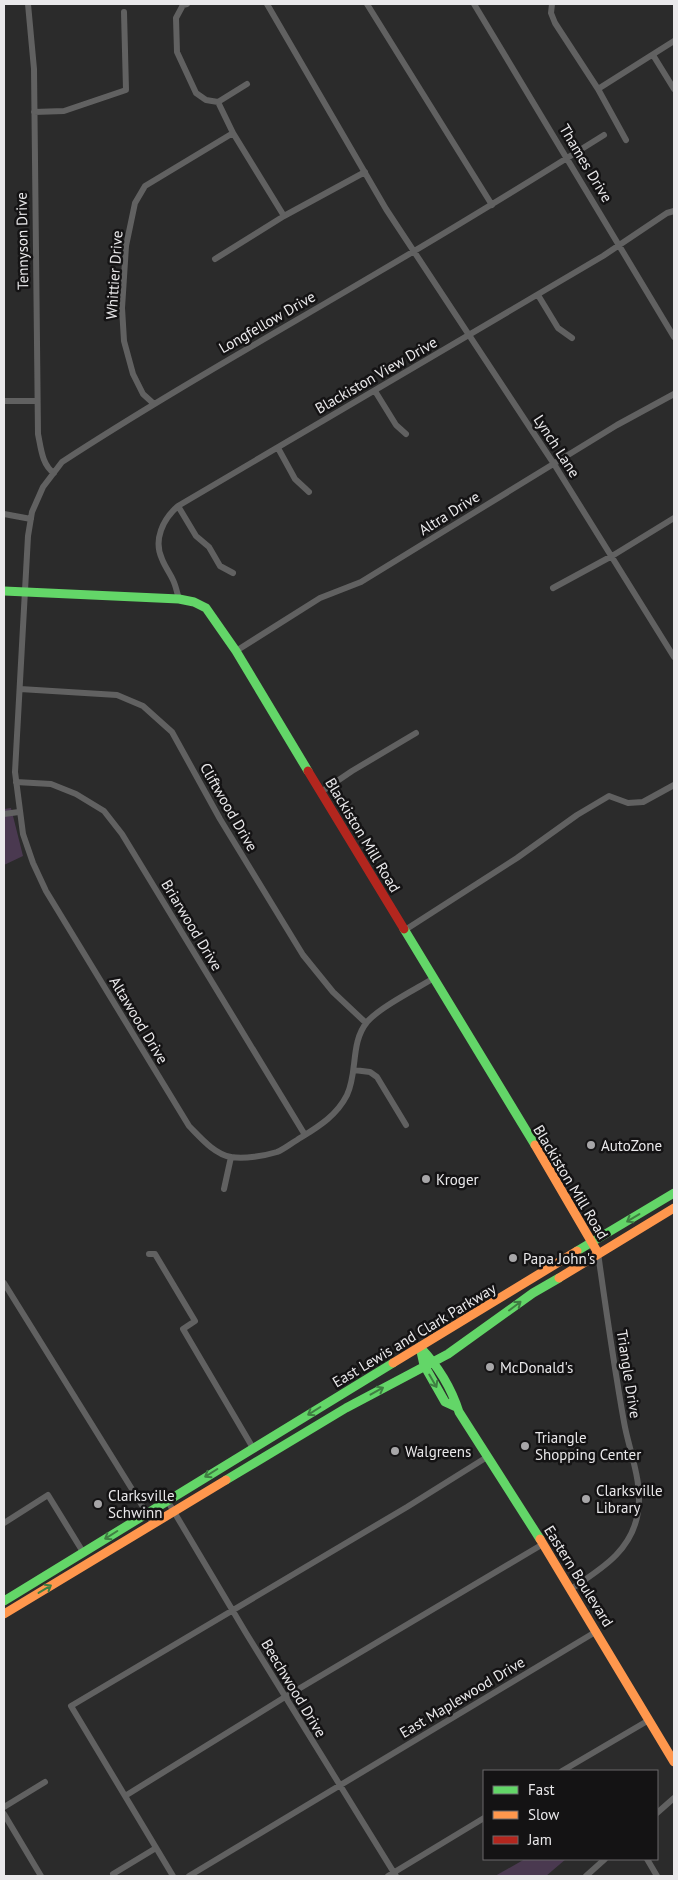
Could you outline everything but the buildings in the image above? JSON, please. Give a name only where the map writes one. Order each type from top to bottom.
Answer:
[{"type":"main road","name":"Blackiston Mill Road","points":[[4,591],[25,590],[125,598],[179,599],[194,602],[206,608],[236,651],[593,1242],[598,1254]]},
{"type":"main road","name":"East Lewis and Clark Parkway","points":[[4,1601],[674,1193]]},
{"type":"main road","name":"East Lewis and Clark Parkway","points":[[4,1614],[346,1408],[424,1365],[448,1354],[533,1293],[674,1208]]},
{"type":"main road","name":"Eastern Boulevard","points":[[420,1347],[433,1361],[454,1397],[456,1407],[597,1631],[674,1762]]},
{"type":"main road","name":"Eastern Boulevard","points":[[420,1347],[424,1365],[445,1402],[456,1407]]},
{"type":"street","name":"Tennyson Drive","points":[[28,4],[34,69],[38,434],[48,469],[54,473]]},
{"type":"street","points":[[186,4],[176,18],[177,52],[196,92],[206,100],[218,102],[247,84]]},
{"type":"street","name":"Lynch Lane","points":[[267,4],[365,172],[554,464],[674,657]]},
{"type":"street","points":[[367,4],[492,205]]},
{"type":"street","name":"Thames Drive","points":[[474,4],[674,337]]},
{"type":"street","points":[[552,4],[551,12],[555,23],[598,89],[626,140]]},
{"type":"street","points":[[34,112],[64,111],[81,107],[126,90],[124,12]]},
{"type":"street","points":[[598,89],[673,44]]},
{"type":"street","points":[[652,55],[674,89]]},
{"type":"street","points":[[218,102],[234,134],[284,216]]},
{"type":"street","name":"Whittier Drive","points":[[154,404],[143,394],[133,374],[124,341],[122,308],[126,246],[135,203],[145,186],[234,134]]},
{"type":"street","name":"Longfellow Drive","points":[[25,590],[32,512],[44,487],[62,462],[154,404],[492,205],[604,135]]},
{"type":"street","points":[[215,259],[284,216],[365,172]]},
{"type":"street","name":"Blackiston View Drive","points":[[179,599],[174,581],[161,558],[158,542],[168,515],[178,506],[538,295],[620,246],[674,210]]},
{"type":"street","points":[[538,295],[558,328],[572,338]]},
{"type":"street","points":[[375,391],[396,425],[406,434]]},
{"type":"street","name":"Altra Drive","points":[[236,651],[320,598],[361,582],[617,425],[674,394]]},
{"type":"street","points":[[4,401],[37,401]]},
{"type":"street","points":[[278,448],[295,479],[308,492]]},
{"type":"street","points":[[178,506],[196,536],[209,547],[220,566],[233,573]]},
{"type":"street","points":[[4,514],[30,519]]},
{"type":"street","points":[[553,588],[612,556],[674,518]]},
{"type":"street","name":"Altawood Drive","points":[[25,590],[16,746],[16,782],[23,834],[33,863],[46,890],[189,1126],[212,1148],[230,1157]]},
{"type":"street","name":"Cliftwood Drive","points":[[20,689],[117,695],[143,706],[172,732],[220,819],[304,955],[333,992],[366,1023]]},
{"type":"street","points":[[321,792],[416,733]]},
{"type":"street","name":"Briarwood Drive","points":[[16,782],[51,784],[76,794],[104,812],[122,834],[305,1135]]},
{"type":"street","points":[[405,930],[517,858],[577,815],[609,796],[628,803],[642,802],[674,785]]},
{"type":"street","points":[[4,814],[19,812]]},
{"type":"street","points":[[224,1189],[230,1157],[253,1157],[277,1152],[323,1124],[342,1104],[348,1093],[354,1070],[356,1045],[366,1023],[379,1012],[434,978]]},
{"type":"street","points":[[354,1070],[370,1072],[377,1077],[406,1125]]},
{"type":"street","points":[[149,1254],[155,1254],[195,1321],[183,1329],[253,1448]]},
{"type":"street","name":"Triangle Drive","points":[[571,1589],[611,1562],[620,1552],[638,1512],[638,1488],[624,1424],[598,1254]]},
{"type":"street","points":[[4,1283],[153,1523]]},
{"type":"street","points":[[173,1876],[71,1706],[407,1507],[487,1457]]},
{"type":"street","points":[[4,1523],[48,1495],[82,1552]]},
{"type":"street","name":"Beechwood Drive","points":[[167,1500],[392,1875]]},
{"type":"street","points":[[125,1796],[285,1697],[543,1544]]},
{"type":"street","name":"East Maplewood Drive","points":[[189,1876],[597,1631]]},
{"type":"street","points":[[564,1770],[649,1720]]},
{"type":"street","points":[[4,1807],[45,1782]]},
{"type":"street","points":[[658,1812],[674,1798]]},
{"type":"street","points":[[4,1814],[41,1876]]},
{"type":"street","points":[[392,1875],[483,1819]]},
{"type":"street","points":[[113,1874],[156,1848]]},
{"type":"street","points":[[586,1876],[604,1860]]},
{"type":"street","points":[[648,1860],[657,1876]]},
{"type":"shaded area","points":[[11,808],[23,856],[4,865],[4,809]]},
{"type":"shaded area","points":[[523,1860],[565,1860],[546,1876],[495,1876]]},
{"type":"traffic: fast","points":[[4,591],[179,599],[194,602],[206,608],[236,651],[308,771]]},
{"type":"traffic: fast","points":[[404,929],[535,1145]]},
{"type":"traffic: fast","points":[[577,1251],[674,1193]]},
{"type":"traffic: fast","points":[[226,1480],[346,1408],[448,1354],[533,1293],[559,1278]]},
{"type":"traffic: fast","points":[[420,1347],[443,1377],[459,1412],[540,1539]]},
{"type":"traffic: fast","points":[[420,1347],[424,1365],[445,1402],[456,1407]]},
{"type":"traffic: fast","points":[[4,1601],[393,1363]]},
{"type":"traffic: slow","points":[[535,1145],[598,1253]]},
{"type":"traffic: slow","points":[[559,1278],[674,1208]]},
{"type":"traffic: slow","points":[[393,1363],[577,1251]]},
{"type":"traffic: slow","points":[[4,1614],[226,1480]]},
{"type":"traffic: slow","points":[[540,1539],[674,1762]]},
{"type":"traffic: jam","points":[[308,771],[404,929]]},
{"type":"place","name":"AutoZone","points":[[591,1145]]},
{"type":"place","name":"Kroger","points":[[426,1179]]},
{"type":"place","name":"Papa John's","points":[[513,1258]]},
{"type":"place","name":"McDonald's","points":[[490,1367]]},
{"type":"place","name":"Triangle Shopping Center","points":[[525,1446]]},
{"type":"place","name":"Walgreens","points":[[395,1451]]},
{"type":"place","name":"Clarksville Library","points":[[586,1499]]},
{"type":"place","name":"Clarksville Schwinn","points":[[98,1504]]}]
